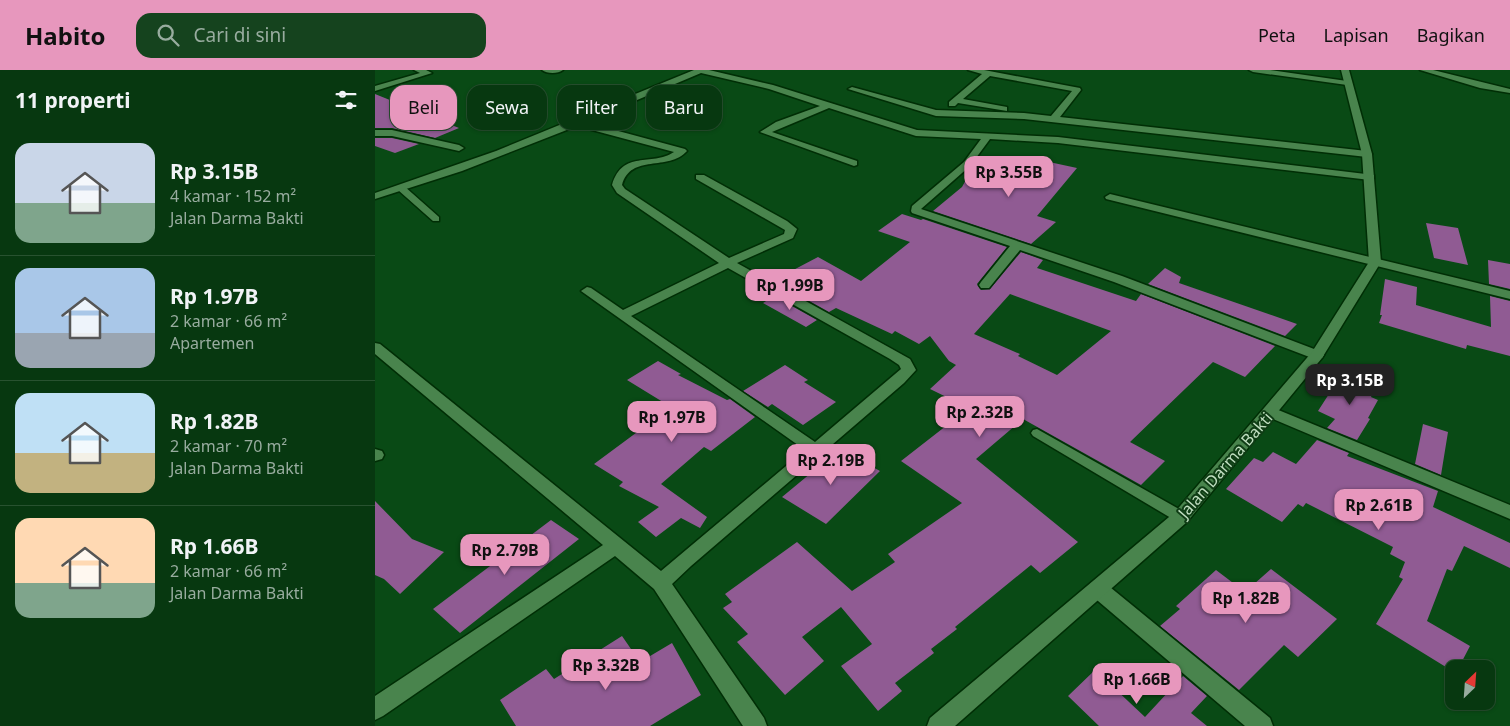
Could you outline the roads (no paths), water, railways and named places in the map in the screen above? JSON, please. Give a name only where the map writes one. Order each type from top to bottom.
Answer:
[{"type":"street","points":[[418,70],[428,73]]},
{"type":"street","points":[[375,89],[437,70]]},
{"type":"street","points":[[546,70],[559,70]]},
{"type":"street","points":[[636,98],[700,70],[770,87],[916,133],[988,136],[1124,148],[1370,177]]},
{"type":"street","points":[[972,70],[1077,90],[1054,119]]},
{"type":"street","points":[[1253,70],[1346,76],[1367,154],[1375,262]]},
{"type":"street","points":[[1424,70],[1510,92]]},
{"type":"street","points":[[942,114],[988,73]]},
{"type":"street","points":[[852,89],[942,114],[1024,116],[1367,154]]},
{"type":"street","points":[[957,100],[996,107],[1024,116]]},
{"type":"street","points":[[827,106],[779,124],[765,132],[854,163]]},
{"type":"street","points":[[375,196],[450,173],[560,130]]},
{"type":"street","points":[[604,130],[681,151],[672,156],[627,168],[620,173],[617,184],[621,191],[728,263],[905,362],[909,370],[684,561],[661,583]]},
{"type":"street","points":[[375,133],[392,133],[459,148]]},
{"type":"street","points":[[988,136],[967,164],[915,209],[922,214],[1018,244],[1118,279],[1317,356]]},
{"type":"street","points":[[622,315],[728,263],[789,236],[791,230],[783,223],[700,177]]},
{"type":"street","points":[[1110,197],[1510,295]]},
{"type":"street","points":[[985,285],[1018,244]]},
{"type":"street","name":"Jalan Darma Bakti","points":[[938,726],[1181,517],[1317,356],[1375,262]]},
{"type":"street","points":[[587,291],[816,450]]},
{"type":"street","points":[[375,347],[661,583],[756,726]]},
{"type":"street","points":[[1271,412],[1510,512]]},
{"type":"street","points":[[375,709],[616,546]]},
{"type":"street","points":[[1098,589],[1262,726]]},
{"type":"lane","points":[[401,188],[437,219]]},
{"type":"lane","points":[[1037,433],[1181,517]]}]
